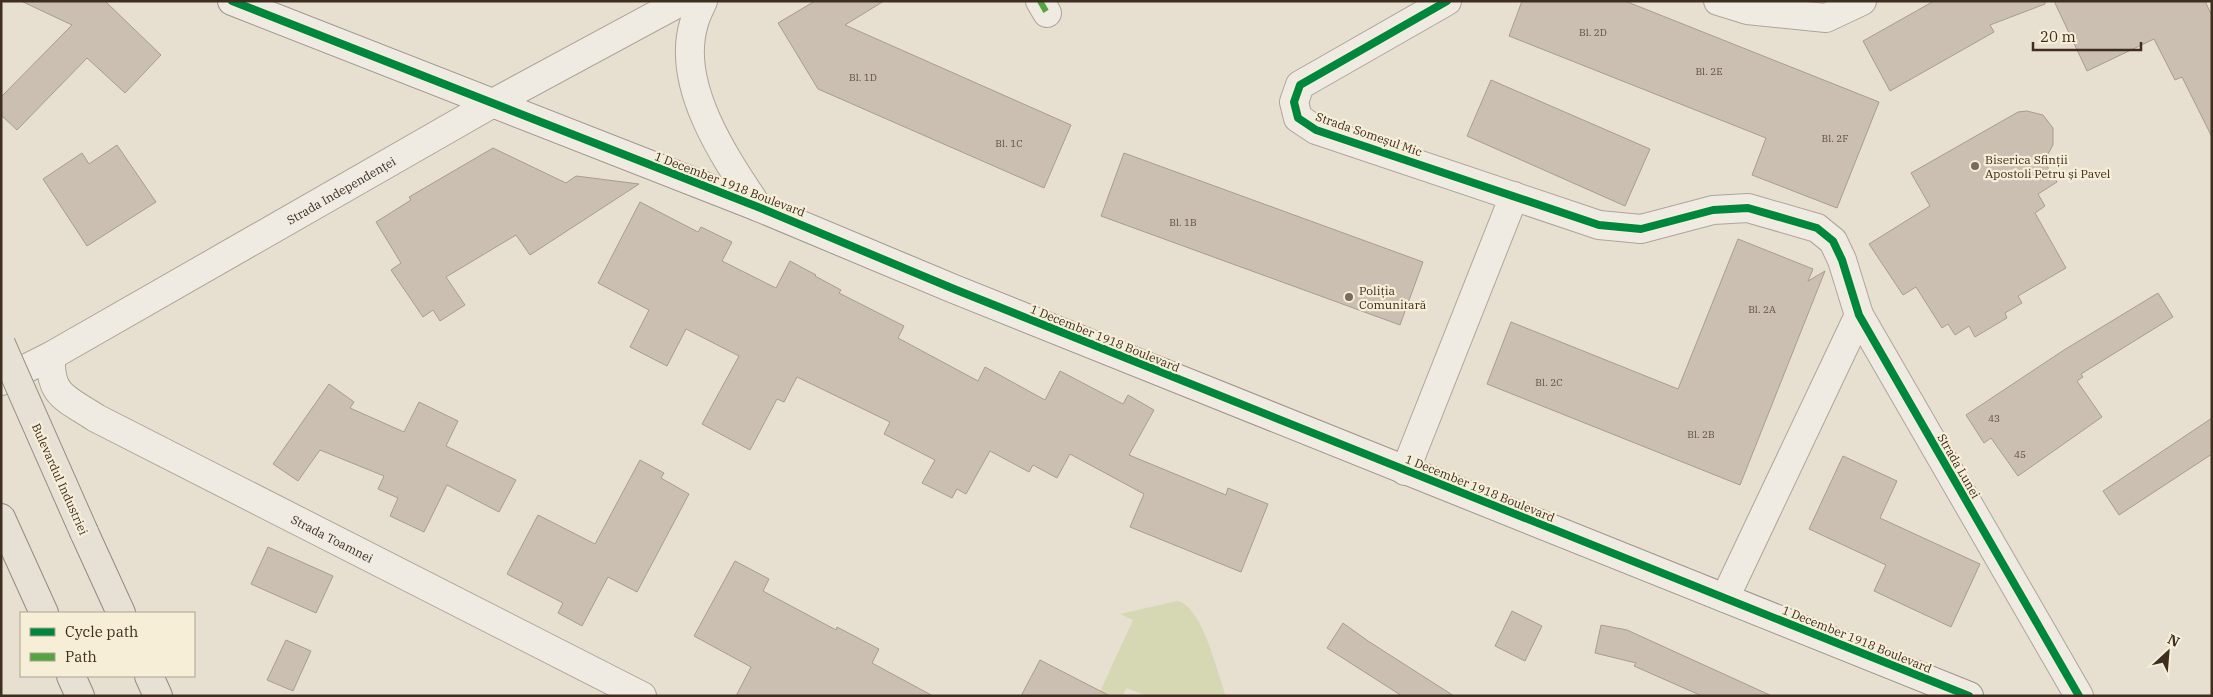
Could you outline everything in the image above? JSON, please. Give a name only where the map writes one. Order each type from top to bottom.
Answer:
[{"type":"main road","name":"Bulevardul Industriei","points":[[1,344],[120,612]]},
{"type":"main road","points":[[1,518],[44,612]]},
{"type":"main road","points":[[72,677],[80,696]]},
{"type":"main road","points":[[149,677],[158,696]]},
{"type":"street","name":"1 December 1918 Boulevard","points":[[232,1],[758,207],[954,289],[1969,696]]},
{"type":"street","name":"Strada Independenței","points":[[1,381],[51,356],[493,103],[682,1]]},
{"type":"street","points":[[703,1],[694,23],[691,51],[693,79],[714,138],[758,207]]},
{"type":"street","name":"Strada Someșul Mic","points":[[1447,1],[1300,85],[1294,102],[1298,118],[1316,130],[1599,225],[1641,229],[1713,210],[1748,208],[1817,228],[1833,241]]},
{"type":"street","points":[[1718,1],[1747,10],[1826,18],[1862,1]]},
{"type":"street","points":[[1405,471],[1514,196]]},
{"type":"street","name":"Strada Lunei","points":[[1833,241],[1842,260],[1860,316],[2079,696]]},
{"type":"street","points":[[1725,598],[1860,316]]},
{"type":"street","name":"Strada Toamnei","points":[[51,356],[50,374],[55,389],[96,418],[642,696]]},
{"type":"green space","points":[[1177,601],[1186,605],[1194,614],[1201,627],[1214,657],[1226,696],[1148,696],[1126,688],[1123,696],[1098,696],[1133,620],[1120,614]]},
{"type":"building","points":[[21,1],[105,1],[161,55],[125,93],[87,58],[17,130],[1,115],[1,97],[72,25]]},
{"type":"building","points":[[815,1],[884,1],[845,25],[1071,125],[1044,188],[818,89],[778,23]]},
{"type":"building","points":[[1522,1],[1625,1],[1879,102],[1837,208],[1752,175],[1766,138],[1509,36]]},
{"type":"building","points":[[1934,1],[2045,1],[2045,4],[1990,25],[1994,32],[1890,91],[1863,41]]},
{"type":"building","points":[[2054,1],[2205,1],[2212,16],[2212,137],[2182,77],[2175,80],[2154,39],[2087,71]]},
{"type":"building","points":[[1491,80],[1650,149],[1625,206],[1467,136]]},
{"type":"building","points":[[2027,111],[2043,115],[2053,128],[2053,145],[2044,161],[2057,182],[2038,194],[2045,206],[2035,213],[2066,268],[2018,296],[2022,303],[2005,313],[2007,318],[1975,337],[1969,326],[1955,335],[1948,324],[1942,328],[1916,287],[1903,295],[1869,244],[1930,206],[1911,173],[2018,112]]},
{"type":"building","points":[[117,145],[156,202],[87,246],[43,179],[82,153],[89,164]]},
{"type":"building","points":[[493,148],[566,183],[576,176],[639,184],[530,255],[516,235],[446,277],[465,305],[440,321],[433,310],[423,317],[391,270],[401,263],[376,222],[411,200],[409,197]]},
{"type":"building","points":[[1124,153],[1423,262],[1400,325],[1101,216]]},
{"type":"building","points":[[640,202],[698,232],[701,227],[732,242],[722,261],[776,288],[790,261],[841,290],[839,293],[904,326],[898,338],[978,381],[985,367],[1045,400],[1060,371],[1123,404],[1128,395],[1154,410],[1129,455],[1226,495],[1228,488],[1268,504],[1241,572],[1130,527],[1144,494],[1070,454],[1057,478],[1033,465],[1029,472],[990,451],[966,494],[957,489],[952,498],[922,483],[935,460],[884,434],[890,422],[797,377],[784,402],[777,399],[750,450],[702,424],[739,356],[686,329],[667,366],[630,347],[649,310],[598,283]]},
{"type":"building","points":[[1738,239],[1813,269],[1808,281],[1825,271],[1740,485],[1487,384],[1511,322],[1678,389]]},
{"type":"building","points":[[2158,293],[2173,317],[2081,374],[2083,377],[2077,381],[2102,417],[2018,476],[1991,438],[1984,443],[1966,415],[2064,350]]},
{"type":"building","points":[[329,384],[354,402],[350,408],[404,432],[419,402],[458,421],[446,446],[516,480],[499,512],[447,485],[424,532],[390,516],[398,498],[378,489],[384,476],[320,450],[298,481],[273,464]]},
{"type":"building","points":[[2212,418],[2212,454],[2119,515],[2103,491]]},
{"type":"building","points":[[1843,456],[1897,481],[1880,518],[1980,564],[1951,627],[1874,591],[1886,565],[1809,529]]},
{"type":"building","points":[[640,460],[664,473],[661,478],[689,494],[637,592],[608,577],[582,626],[558,613],[563,603],[507,574],[538,515],[595,544]]},
{"type":"building","points":[[268,547],[333,576],[316,613],[251,584]]},
{"type":"building","points":[[735,561],[769,579],[763,591],[836,630],[837,627],[879,649],[872,663],[933,696],[736,696],[751,667],[694,636]]},
{"type":"building","points":[[1512,611],[1542,626],[1525,661],[1495,646]]},
{"type":"building","points":[[1343,623],[1454,696],[1402,696],[1327,648]]},
{"type":"building","points":[[1601,625],[1627,630],[1772,696],[1702,696],[1634,666],[1636,663],[1595,653]]},
{"type":"building","points":[[286,640],[311,651],[293,691],[267,680]]},
{"type":"building","points":[[1040,660],[1110,696],[1021,696]]},
{"type":"marked path","points":[[1040,1],[1047,13]]},
{"type":"cycle path","points":[[232,1],[758,207],[954,289],[1969,696]]},
{"type":"cycle path","points":[[1447,1],[1300,85],[1294,102],[1298,118],[1316,130],[1599,225],[1641,229],[1713,210],[1748,208],[1817,228],[1833,241],[1842,260],[1859,315],[2079,696]]},
{"type":"place","name":"Biserica Sfinții Apostoli Petru și Pavel","points":[[1975,166]]},
{"type":"place","name":"Poliția Comunitară","points":[[1349,297]]}]
